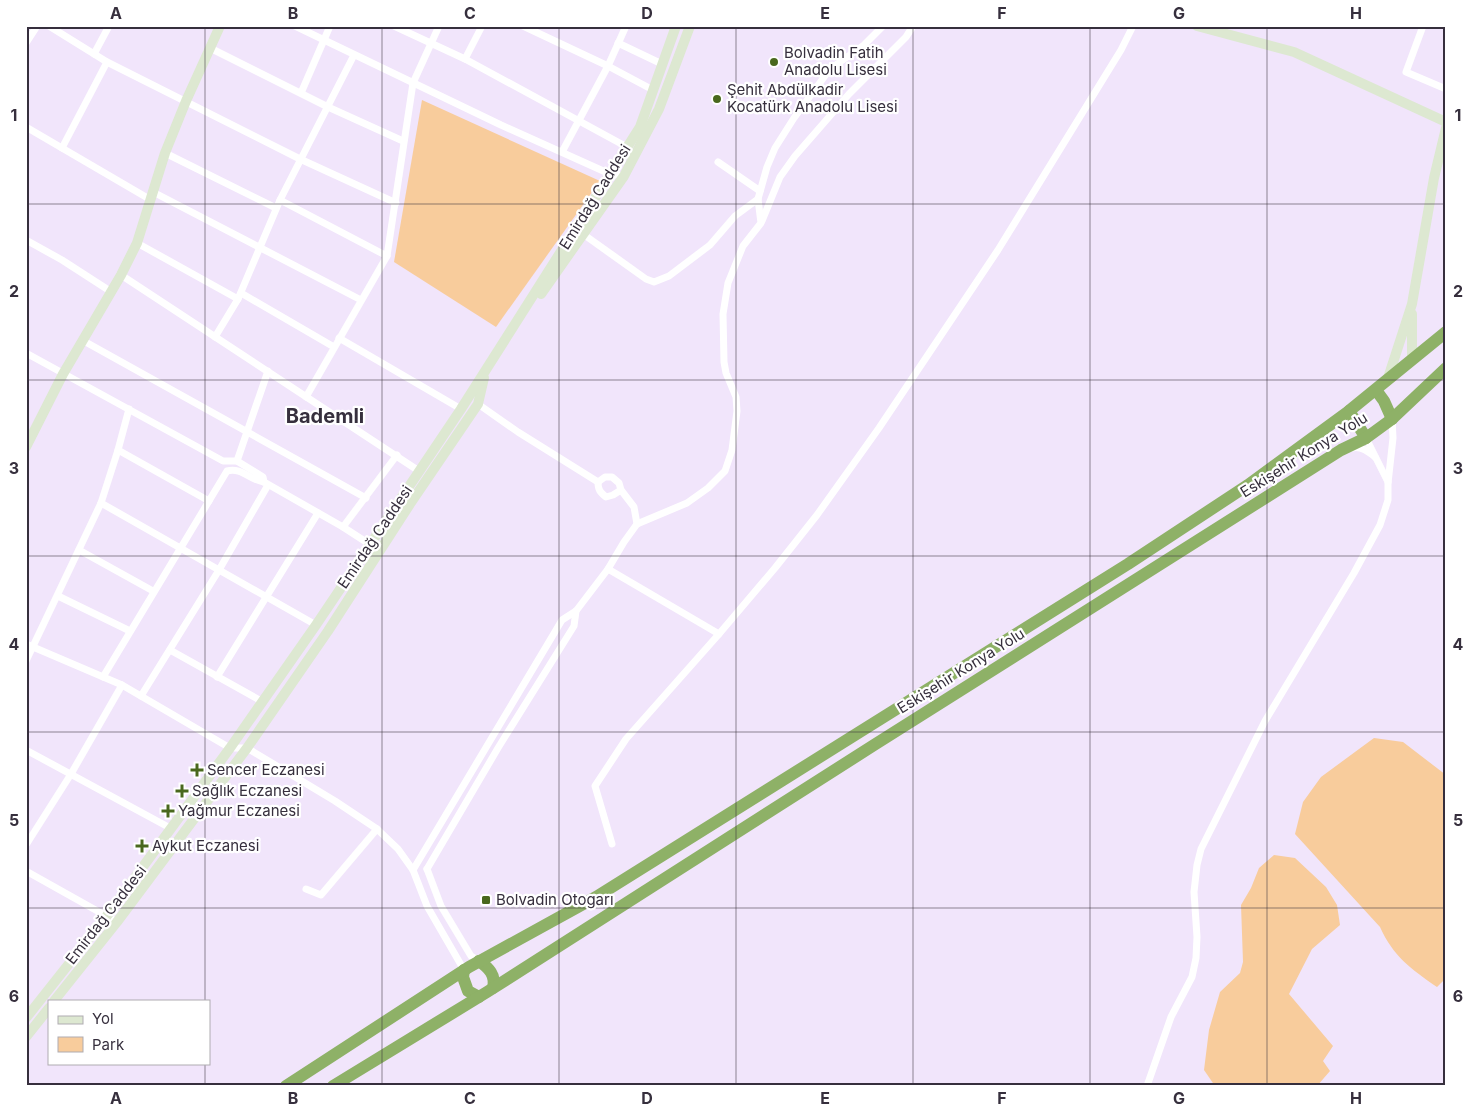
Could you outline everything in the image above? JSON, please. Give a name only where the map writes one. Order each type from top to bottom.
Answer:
[{"type":"highway","points":[[286,1086],[464,970],[596,897],[1128,564],[1248,485],[1349,411],[1446,332]]},
{"type":"highway","name":"Eskişehir Konya Yolu","points":[[333,1086],[486,992],[1341,450],[1366,438],[1392,419],[1446,368]]},
{"type":"highway","points":[[1376,390],[1392,419]]},
{"type":"highway","points":[[1349,411],[1366,438]]},
{"type":"highway","points":[[464,970],[463,977],[468,991],[486,992],[495,982],[494,976],[479,961]]},
{"type":"main road","points":[[26,447],[82,340],[138,243],[165,153],[220,26]]},
{"type":"main road","name":"Emirdağ Caddesi","points":[[26,1018],[106,917],[172,829],[263,702],[371,545],[461,409],[640,127],[676,26]]},
{"type":"main road","name":"Emirdağ Caddesi","points":[[55,1000],[247,748],[328,631],[478,404],[484,375],[624,176],[659,109],[690,26]]},
{"type":"main road","points":[[1196,26],[1294,52],[1446,122]]},
{"type":"main road","points":[[1388,378],[1412,305],[1434,178],[1446,128]]},
{"type":"main road","points":[[1412,305],[1412,359]]},
{"type":"main road","points":[[26,1036],[48,1009]]},
{"type":"street","points":[[26,43],[36,26]]},
{"type":"street","points":[[49,26],[107,62],[300,159],[396,202]]},
{"type":"street","points":[[94,54],[109,26]]},
{"type":"street","points":[[295,26],[610,174],[624,176]]},
{"type":"street","points":[[301,93],[330,26]]},
{"type":"street","points":[[394,26],[465,59],[627,147]]},
{"type":"street","points":[[306,397],[387,256],[413,83],[439,26]]},
{"type":"street","points":[[465,59],[482,26]]},
{"type":"street","points":[[523,26],[608,66],[653,90]]},
{"type":"street","points":[[562,152],[608,66],[626,26]]},
{"type":"street","points":[[761,223],[758,199],[767,167],[776,148],[813,91],[830,69],[864,45],[882,26]]},
{"type":"street","points":[[413,870],[562,620],[576,611],[608,569],[637,524],[687,504],[726,471],[732,450],[737,412],[736,397],[724,362],[723,314],[728,283],[743,246],[761,223],[780,177],[794,156],[848,94],[906,37],[913,26]]},
{"type":"street","points":[[612,844],[595,786],[626,739],[719,634],[817,515],[879,428],[998,250],[1121,50],[1133,26]]},
{"type":"street","points":[[1423,26],[1406,72],[1446,89]]},
{"type":"street","points":[[618,44],[662,64]]},
{"type":"street","points":[[210,48],[328,107],[403,141]]},
{"type":"street","points":[[215,337],[239,296],[276,208],[354,55]]},
{"type":"street","points":[[62,148],[107,62]]},
{"type":"street","points":[[26,127],[152,196],[260,247],[361,300]]},
{"type":"street","points":[[165,153],[276,208]]},
{"type":"street","points":[[718,162],[760,191]]},
{"type":"street","points":[[583,234],[646,279],[654,282],[669,276],[710,245],[735,216],[758,199]]},
{"type":"street","points":[[280,200],[387,256]]},
{"type":"street","points":[[26,240],[62,260],[110,291]]},
{"type":"street","points":[[138,243],[334,347]]},
{"type":"street","points":[[121,275],[419,471]]},
{"type":"street","points":[[340,338],[461,409]]},
{"type":"street","points":[[82,340],[366,498]]},
{"type":"street","points":[[26,353],[223,460],[237,461],[263,477],[266,484]]},
{"type":"street","points":[[237,461],[268,371]]},
{"type":"street","points":[[478,404],[518,432],[598,482]]},
{"type":"street","points":[[26,661],[34,648],[101,503],[129,409]]},
{"type":"street","points":[[1147,1086],[1171,1017],[1192,977],[1196,958],[1197,937],[1194,892],[1201,848],[1265,720],[1354,573],[1380,525],[1388,500],[1388,483],[1394,438],[1392,419]]},
{"type":"street","points":[[1366,438],[1378,459],[1388,483]]},
{"type":"street","points":[[1341,450],[1356,447],[1366,450],[1378,459]]},
{"type":"street","points":[[118,450],[209,501]]},
{"type":"street","points":[[343,528],[397,455]]},
{"type":"street","points":[[103,677],[227,470],[235,469],[266,484],[380,551]]},
{"type":"street","points":[[598,482],[605,477],[612,477],[619,483],[621,490],[634,507],[637,524]]},
{"type":"street","points":[[598,482],[600,492],[606,497],[621,490]]},
{"type":"street","points":[[141,696],[219,570],[266,484]]},
{"type":"street","points":[[101,503],[316,625]]},
{"type":"street","points":[[217,677],[318,513]]},
{"type":"street","points":[[79,550],[153,591]]},
{"type":"street","points":[[608,569],[719,634]]},
{"type":"street","points":[[58,596],[130,631]]},
{"type":"street","points":[[479,961],[471,956],[440,906],[427,869],[498,748],[574,626],[576,611]]},
{"type":"street","points":[[26,644],[122,685],[230,748],[247,748],[335,801],[377,830],[398,849],[413,870],[427,906],[464,970]]},
{"type":"street","points":[[170,650],[263,702]]},
{"type":"street","points":[[26,845],[71,774],[122,685]]},
{"type":"street","points":[[26,750],[172,829]]},
{"type":"street","points":[[306,889],[321,895],[377,830]]},
{"type":"street","points":[[413,870],[427,869]]},
{"type":"street","points":[[26,871],[116,922]]},
{"type":"green space","points":[[422,100],[600,181],[496,327],[394,262]]},
{"type":"green space","points":[[1374,738],[1403,742],[1446,775],[1446,978],[1437,987],[1411,968],[1397,954],[1380,927],[1295,834],[1303,802],[1321,777]]},
{"type":"green space","points":[[1274,855],[1295,858],[1326,887],[1337,905],[1340,925],[1312,949],[1289,994],[1333,1046],[1323,1061],[1330,1071],[1317,1086],[1215,1086],[1204,1070],[1209,1030],[1220,992],[1240,973],[1243,962],[1241,905],[1251,888],[1259,868]]},
{"type":"place","name":"Bolvadin Fatih Anadolu Lisesi","points":[[774,62]]},
{"type":"place","name":"Şehit Abdülkadir Kocatürk Anadolu Lisesi","points":[[717,99]]},
{"type":"place","name":"Sencer Eczanesi","points":[[197,770]]},
{"type":"place","name":"Sağlık Eczanesi","points":[[182,791]]},
{"type":"place","name":"Yağmur Eczanesi","points":[[168,811]]},
{"type":"place","name":"Aykut Eczanesi","points":[[142,846]]},
{"type":"place","name":"Bolvadin Otogarı","points":[[486,900]]},
{"type":"district","name":"Bademli","points":[[325,416]]}]
